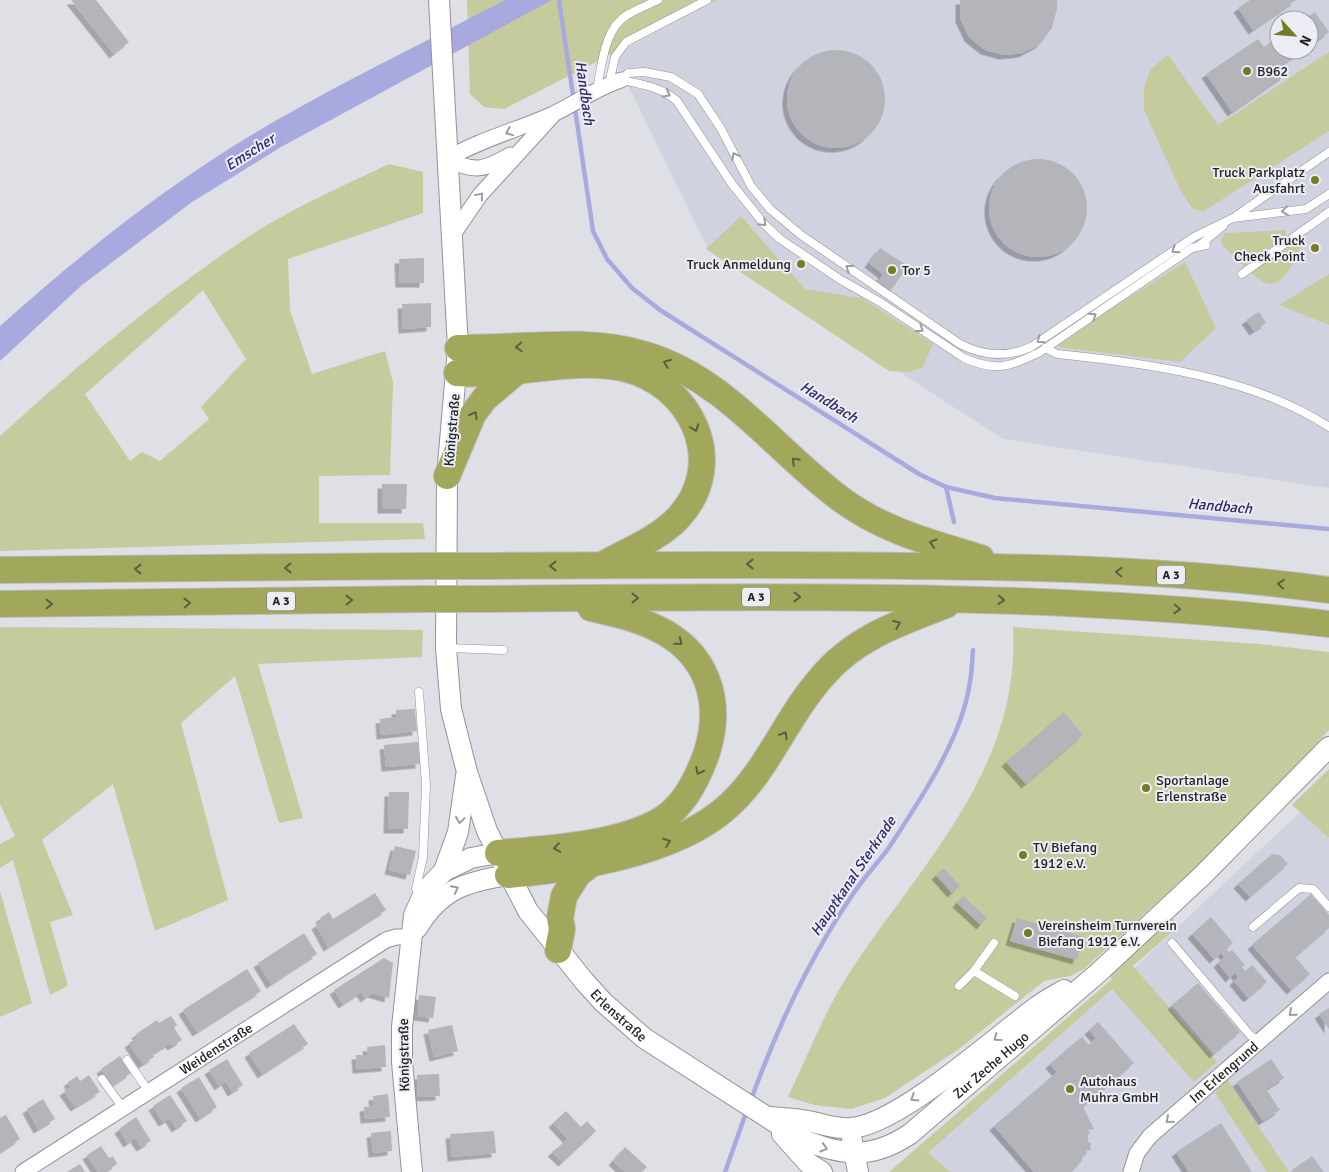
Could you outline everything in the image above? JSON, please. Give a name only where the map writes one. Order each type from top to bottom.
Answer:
[{"type":"highway","points":[[457,360],[568,345],[602,347],[635,352],[668,362],[720,393],[823,486],[873,520],[917,539],[1013,568]]},
{"type":"highway","points":[[457,360],[516,372],[586,364],[637,372],[671,390],[686,408],[695,424],[701,458],[698,480],[690,502],[679,517],[666,528],[601,565]]},
{"type":"highway","points":[[448,476],[473,414],[485,398],[516,372]]},
{"type":"highway","name":"A 3","points":[[0,570],[760,564],[1013,568],[1216,578],[1329,590]]},
{"type":"highway","points":[[503,864],[554,849],[622,836],[645,829],[665,817],[682,801],[704,762],[710,742],[713,696],[700,666],[686,648],[668,634],[644,622],[551,598]]},
{"type":"highway","name":"A 3","points":[[0,604],[551,598],[961,599],[1211,610],[1329,624]]},
{"type":"highway","points":[[503,864],[544,872],[660,845],[692,832],[733,802],[757,775],[808,694],[820,678],[843,655],[880,631],[961,599]]},
{"type":"highway","points":[[558,950],[562,929],[560,918],[564,896],[578,874],[595,861]]},
{"type":"main road","name":"Königstraße","points":[[439,0],[457,360],[448,476],[446,648],[451,709],[467,772],[503,864]]},
{"type":"main road","name":"Zur Zeche Hugo","points":[[856,1163],[879,1150],[894,1145],[910,1134],[1069,999],[1203,875],[1329,747]]},
{"type":"main road","points":[[444,871],[458,832],[467,772]]},
{"type":"main road","name":"Königstraße","points":[[412,1172],[402,1062],[402,1027],[412,937],[427,902],[444,871],[471,858],[503,864]]},
{"type":"main road","name":"Königstraße","points":[[427,902],[445,895],[503,864]]},
{"type":"main road","name":"Erlenstraße","points":[[503,864],[528,911],[558,950],[603,1002],[644,1038],[802,1139],[856,1163]]},
{"type":"main road","name":"Zur Zeche Hugo","points":[[850,1129],[864,1126],[885,1117],[919,1096],[1006,1032],[1035,1008],[1115,955]]},
{"type":"main road","name":"Erlenstraße","points":[[768,1117],[804,1120],[850,1129]]},
{"type":"main road","name":"Erlenstraße","points":[[768,1117],[794,1149],[822,1172]]},
{"type":"main road","points":[[850,1129],[856,1163]]},
{"type":"street","points":[[447,159],[474,145],[560,110],[581,97],[609,84]]},
{"type":"street","points":[[452,236],[477,200],[520,149],[560,110]]},
{"type":"street","points":[[447,159],[468,167],[482,169],[490,167],[520,149]]},
{"type":"street","name":"Weidenstraße","points":[[23,1172],[386,940],[396,937],[412,937]]},
{"type":"street","name":"Im Erlengrund","points":[[1131,1172],[1137,1153],[1150,1136],[1329,982]]},
{"type":"lane","points":[[609,84],[604,52],[614,28],[626,16],[658,0]]},
{"type":"lane","points":[[609,84],[615,57],[626,42],[708,0]]},
{"type":"lane","points":[[609,84],[628,73],[658,73],[671,77],[698,94],[720,127],[752,186],[770,209],[801,236],[960,344],[977,352],[1009,354],[1031,347],[1194,237],[1233,218],[1306,209],[1329,194]]},
{"type":"lane","points":[[609,84],[647,85],[669,94],[677,101],[750,208],[780,239],[964,358],[992,367],[1008,366],[1045,348],[1192,248],[1203,245],[1233,218],[1329,152]]},
{"type":"lane","points":[[1242,274],[1329,212]]},
{"type":"lane","points":[[1045,348],[1057,354],[1156,366],[1215,380],[1285,404],[1329,427]]},
{"type":"lane","points":[[446,648],[503,650]]},
{"type":"lane","points":[[419,692],[426,785],[423,857],[416,889],[427,902]]},
{"type":"lane","points":[[1253,926],[1299,888],[1313,889],[1329,908]]},
{"type":"lane","points":[[959,986],[974,971],[994,943]]},
{"type":"lane","points":[[1172,943],[1250,1035],[1259,1042]]},
{"type":"lane","points":[[974,971],[1015,996]]},
{"type":"lane","points":[[127,1060],[149,1092]]},
{"type":"lane","points":[[102,1079],[123,1108]]},
{"type":"shaded area","points":[[717,0],[1329,0],[1329,488],[1003,439],[707,247],[613,55]]},
{"type":"shaded area","points":[[1300,812],[1329,838],[1329,1172],[951,1172],[927,1154],[1112,989]]},
{"type":"green space","points":[[467,0],[717,0],[504,109],[484,107],[470,94]]},
{"type":"green space","points":[[1329,52],[1329,131],[1204,211],[1193,209],[1182,194],[1144,110],[1144,88],[1150,70],[1168,55],[1218,125]]},
{"type":"green space","points":[[389,164],[423,172],[423,213],[288,259],[290,310],[312,374],[385,351],[393,382],[390,475],[319,476],[319,523],[423,523],[425,539],[0,551],[0,436],[122,331],[185,281],[251,235],[284,215]],"holes":[[[203,290],[246,359],[201,407],[209,419],[160,461],[142,452],[130,461],[85,394]]]},
{"type":"green space","points":[[741,216],[805,289],[862,298],[933,344],[923,367],[910,372],[889,371],[706,249]]},
{"type":"green space","points":[[1286,230],[1286,236],[1244,267],[1223,246],[1221,241],[1225,233]]},
{"type":"green space","points":[[1308,231],[1291,267],[1279,281],[1271,284],[1263,282],[1250,272]]},
{"type":"green space","points":[[1185,262],[1216,328],[1180,362],[1057,347],[1106,312]]},
{"type":"green space","points":[[1329,274],[1329,325],[1279,305]]},
{"type":"green space","points":[[0,627],[423,630],[422,657],[258,664],[303,818],[279,823],[235,676],[181,723],[228,900],[155,931],[113,784],[42,840],[73,915],[50,922],[68,986],[50,995],[13,860],[0,868],[0,844],[15,836],[0,804]]},
{"type":"green space","points":[[1013,627],[1259,644],[1329,652],[1329,730],[1231,835],[1084,969],[1070,976],[1044,981],[959,1049],[885,1098],[851,1109],[814,1105],[788,1097],[823,1020],[839,990],[876,934],[934,854],[960,813],[983,771],[1001,726],[1011,678]]},
{"type":"green space","points":[[1329,769],[1329,838],[1292,805]]},
{"type":"green space","points":[[0,891],[32,1003],[0,1017]]},
{"type":"green space","points":[[1172,918],[1179,926],[1133,966],[1217,1062],[1194,1082],[1112,989],[928,1153],[951,1172],[889,1172],[1111,980],[1111,971]]},
{"type":"green space","points":[[1227,1079],[1289,1172],[1267,1172],[1215,1093]]},
{"type":"water","name":"Emscher","points":[[505,0],[552,0],[281,147],[192,202],[82,285],[0,361],[0,326],[97,244],[164,193],[198,169],[270,124],[357,76]]},
{"type":"building","points":[[71,0],[96,0],[129,42],[114,54]]},
{"type":"building","points":[[960,0],[1057,0],[1057,9],[1052,28],[1040,44],[1023,53],[1004,55],[985,50],[969,37],[960,18]]},
{"type":"building","points":[[1250,0],[1296,0],[1282,10],[1269,10],[1269,19],[1253,30],[1238,8]]},
{"type":"building","points":[[1319,18],[1329,32],[1319,39]]},
{"type":"building","name":"B962","points":[[1258,39],[1264,47],[1269,43],[1269,60],[1289,60],[1279,67],[1285,75],[1232,112],[1206,74]]},
{"type":"building","points":[[836,50],[855,54],[871,64],[881,80],[885,99],[881,118],[871,134],[855,144],[836,148],[817,144],[801,134],[791,118],[787,99],[791,80],[801,64],[817,54]]},
{"type":"building","points":[[1038,159],[1057,163],[1073,173],[1083,189],[1087,208],[1083,227],[1073,243],[1057,253],[1038,257],[1019,253],[1003,243],[993,227],[989,208],[993,189],[1003,173],[1019,163]]},
{"type":"building","name":"Tor 5","points":[[880,248],[908,266],[891,290],[878,282],[883,274],[869,263]]},
{"type":"building","points":[[424,258],[424,283],[400,283],[399,259]]},
{"type":"building","points":[[431,303],[431,327],[403,329],[402,304]]},
{"type":"building","points":[[1259,312],[1266,323],[1254,331],[1246,320]]},
{"type":"building","points":[[382,484],[407,484],[406,509],[382,509]]},
{"type":"building","points":[[415,709],[417,731],[381,735],[380,719],[396,717],[396,710]]},
{"type":"building","points":[[1064,712],[1083,735],[1026,784],[1006,762]]},
{"type":"building","points":[[418,742],[420,764],[386,767],[384,745]]},
{"type":"building","points":[[389,792],[409,792],[408,829],[388,829]]},
{"type":"building","points":[[395,846],[416,851],[410,875],[389,870]]},
{"type":"building","points":[[1272,854],[1280,855],[1288,864],[1250,897],[1238,884]]},
{"type":"building","points":[[944,868],[960,886],[952,893],[936,875]]},
{"type":"building","points":[[375,893],[386,910],[328,947],[316,925],[322,921],[320,918],[329,912],[333,919]]},
{"type":"building","points":[[1311,894],[1329,915],[1329,928],[1295,957],[1310,974],[1291,990],[1252,945]]},
{"type":"building","points":[[963,896],[987,918],[981,925],[957,903]]},
{"type":"building","points":[[1211,917],[1233,943],[1226,949],[1229,952],[1232,950],[1245,965],[1242,967],[1245,971],[1252,965],[1267,982],[1248,998],[1234,981],[1238,977],[1235,973],[1230,978],[1218,963],[1225,956],[1222,952],[1214,959],[1192,934]]},
{"type":"building","points":[[1017,918],[1084,937],[1077,960],[1010,941]]},
{"type":"building","points":[[304,933],[317,954],[271,984],[258,963]]},
{"type":"building","points":[[384,958],[393,963],[389,998],[372,993],[365,998],[361,992],[343,1004],[334,990]]},
{"type":"building","points":[[247,969],[261,991],[197,1032],[183,1010]]},
{"type":"building","points":[[1198,983],[1240,1032],[1214,1054],[1172,1005]]},
{"type":"building","points":[[419,995],[436,997],[433,1018],[418,1016]]},
{"type":"building","points":[[1329,1008],[1329,1029],[1319,1014]]},
{"type":"building","points":[[171,1016],[177,1025],[174,1028],[182,1040],[172,1046],[170,1043],[152,1054],[154,1057],[143,1064],[129,1043],[138,1037],[136,1034],[157,1020],[159,1023]]},
{"type":"building","name":"Autohaus Muhra GmbH","points":[[1098,1022],[1134,1063],[1083,1107],[1094,1129],[1088,1130],[1088,1142],[1091,1143],[1090,1151],[1086,1150],[1081,1162],[1071,1172],[1034,1172],[994,1126],[1057,1072],[1050,1064],[1074,1043],[1082,1037],[1089,1045],[1096,1038],[1089,1030]]},
{"type":"building","points":[[294,1024],[308,1044],[262,1074],[249,1053]]},
{"type":"building","points":[[452,1025],[458,1051],[434,1057],[428,1030]]},
{"type":"building","points":[[385,1045],[386,1067],[357,1069],[356,1055],[368,1055],[367,1047]]},
{"type":"building","points":[[120,1056],[131,1073],[112,1086],[101,1069]]},
{"type":"building","points":[[227,1059],[243,1085],[232,1092],[226,1081],[219,1086],[209,1070]]},
{"type":"building","points":[[1271,1059],[1284,1078],[1266,1089],[1280,1110],[1263,1121],[1237,1082]]},
{"type":"building","points":[[439,1074],[440,1096],[418,1097],[417,1075]]},
{"type":"building","points":[[89,1075],[100,1092],[75,1107],[64,1091],[71,1087],[68,1082],[77,1076],[80,1081]]},
{"type":"building","points":[[199,1077],[217,1107],[200,1118],[181,1088]]},
{"type":"building","points":[[388,1094],[390,1117],[365,1119],[364,1107],[374,1106],[373,1096]]},
{"type":"building","points":[[170,1095],[187,1121],[176,1128],[170,1118],[163,1122],[153,1106]]},
{"type":"building","points":[[43,1099],[55,1119],[38,1129],[27,1109]]},
{"type":"building","points":[[566,1111],[581,1127],[587,1121],[596,1131],[563,1162],[552,1152],[568,1139],[553,1123]]},
{"type":"building","points":[[6,1115],[20,1139],[0,1152],[0,1118]]},
{"type":"building","points":[[136,1117],[151,1141],[141,1147],[135,1138],[128,1143],[119,1129]]},
{"type":"building","points":[[1221,1123],[1252,1172],[1189,1172],[1176,1152]]},
{"type":"building","points":[[391,1131],[392,1151],[373,1153],[371,1133]]},
{"type":"building","points":[[494,1131],[496,1153],[452,1157],[450,1134]]},
{"type":"building","points":[[101,1146],[109,1158],[113,1156],[117,1164],[105,1172],[98,1172],[87,1155]]},
{"type":"building","points":[[625,1147],[647,1167],[642,1172],[625,1172],[613,1161]]},
{"type":"building","points":[[1312,1156],[1324,1172],[1293,1172],[1292,1170]]},
{"type":"building","points":[[80,1164],[85,1172],[67,1172]]},
{"type":"waterway","name":"Handbach","points":[[559,0],[593,231],[607,259],[632,288],[660,310],[919,474],[946,487],[995,498],[1329,529]]},
{"type":"waterway","name":"Hauptkanal Sterkrade","points":[[946,487],[954,522]]},
{"type":"waterway","name":"Hauptkanal Sterkrade","points":[[751,1100],[783,1020],[837,918],[857,888],[886,852],[926,790],[948,749],[964,707],[971,678],[973,650]]},
{"type":"waterway","name":"Hauptkanal Sterkrade","points":[[725,1172],[747,1110]]},
{"type":"place","name":"B962","points":[[1247,71]]},
{"type":"place","name":"Truck Parkplatz Ausfahrt","points":[[1315,180]]},
{"type":"place","name":"Truck Check Point","points":[[1315,248]]},
{"type":"place","name":"Truck Anmeldung","points":[[801,264]]},
{"type":"place","name":"Tor 5","points":[[892,270]]},
{"type":"place","name":"Sportanlage Erlenstraße","points":[[1146,788]]},
{"type":"place","name":"TV Biefang 1912 e.V.","points":[[1023,855]]},
{"type":"place","name":"Vereinsheim Turnverein Biefang 1912 e.V.","points":[[1028,933]]},
{"type":"place","name":"Autohaus Muhra GmbH","points":[[1070,1089]]}]
